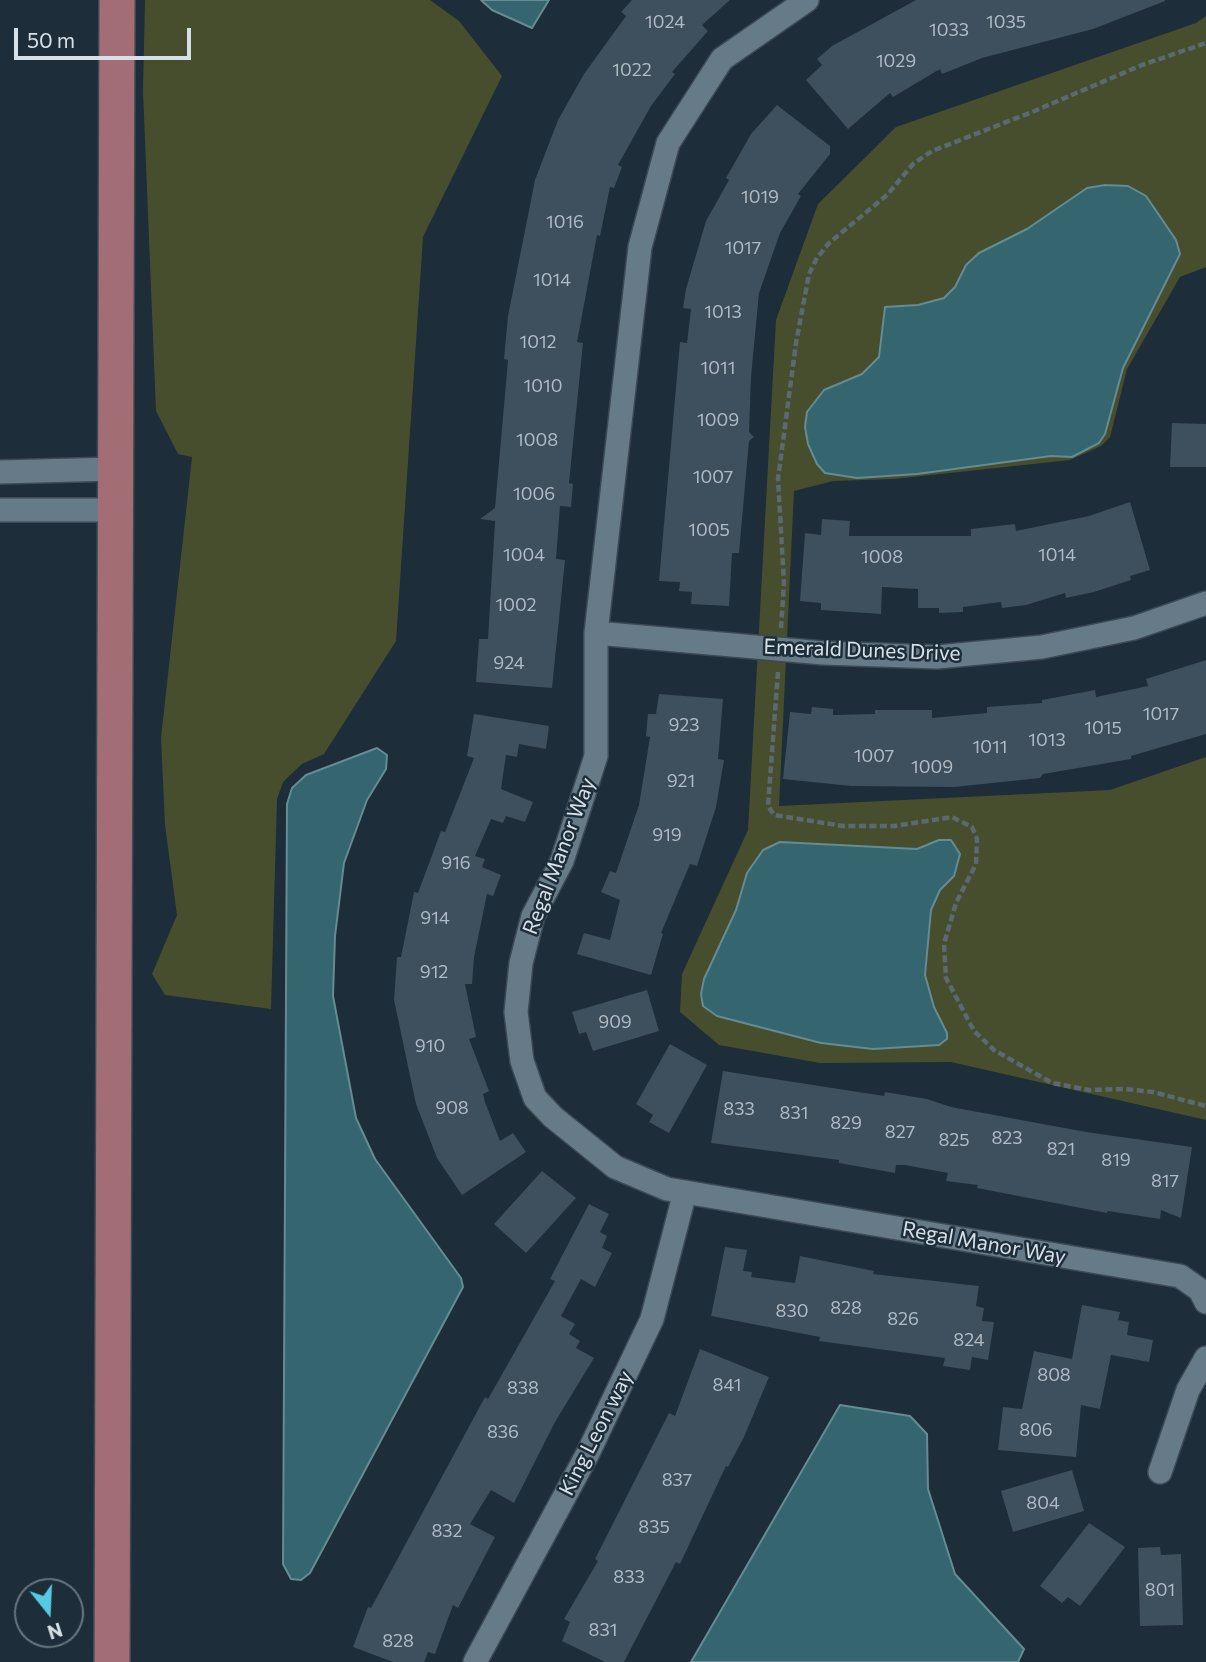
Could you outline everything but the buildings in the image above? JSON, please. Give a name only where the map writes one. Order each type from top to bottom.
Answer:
[{"type":"main road","points":[[112,1662],[117,0]]},
{"type":"street","name":"Regal Manor Way","points":[[807,0],[722,59],[668,144],[640,247],[596,633],[597,756],[562,861],[533,916],[524,952],[516,1012],[522,1062],[535,1098],[604,1159],[615,1167],[646,1180],[685,1192],[1180,1276],[1200,1290],[1206,1302]]},
{"type":"street","points":[[0,472],[115,469]]},
{"type":"street","points":[[0,510],[115,510]]},
{"type":"street","name":"Emerald Dunes Drive","points":[[596,633],[779,649],[937,657],[1042,647],[1134,628],[1206,603]]},
{"type":"street","name":"King Leon way","points":[[475,1662],[588,1454],[652,1319],[685,1192]]},
{"type":"street","points":[[1160,1472],[1188,1390],[1206,1358]]},
{"type":"path","points":[[1206,43],[1142,65],[1044,108],[932,151],[913,164],[887,195],[846,228],[817,258],[809,274],[796,343],[778,479],[783,583],[768,806],[774,816],[809,822],[895,826],[952,817],[972,827],[977,839],[976,864],[957,903],[944,944],[946,978],[974,1031],[993,1050],[1052,1083],[1089,1090],[1125,1089],[1153,1093],[1206,1106]]},
{"type":"shaded area","points":[[145,0],[430,0],[459,21],[502,76],[423,237],[396,641],[324,754],[302,764],[283,782],[277,799],[271,1009],[165,995],[152,974],[177,915],[165,825],[161,738],[192,457],[178,454],[156,411],[143,91]]},
{"type":"shaded area","points":[[481,0],[549,0],[532,28],[492,10]]},
{"type":"shaded area","points":[[1206,16],[1206,267],[1180,277],[1127,369],[1110,437],[1101,446],[1070,460],[894,479],[833,481],[794,491],[779,806],[1110,790],[1206,757],[1206,1120],[951,1062],[820,1063],[719,1045],[680,1012],[682,974],[748,830],[776,320],[818,204],[896,127],[1196,23]]},
{"type":"shaded area","points":[[1105,185],[1128,186],[1146,196],[1176,240],[1180,254],[1123,368],[1105,434],[1099,443],[1072,457],[1051,456],[917,474],[857,478],[825,473],[817,464],[808,444],[805,427],[807,412],[824,390],[862,374],[879,357],[885,307],[918,305],[944,298],[955,287],[966,265],[979,253],[1027,229],[1087,188]]},
{"type":"shaded area","points":[[377,748],[387,755],[386,769],[367,800],[344,863],[335,936],[333,996],[356,1118],[375,1159],[461,1278],[463,1287],[310,1573],[301,1580],[291,1579],[283,1564],[287,804],[292,788],[306,775]]},
{"type":"shaded area","points":[[939,840],[951,840],[960,854],[954,876],[940,890],[931,910],[925,975],[934,1007],[947,1033],[947,1039],[939,1045],[873,1049],[821,1043],[717,1016],[703,1006],[701,994],[704,979],[736,910],[747,873],[763,850],[780,842],[917,849]]},
{"type":"shaded area","points":[[840,1405],[910,1416],[927,1434],[928,1489],[955,1574],[1024,1649],[1018,1662],[691,1662]]}]
